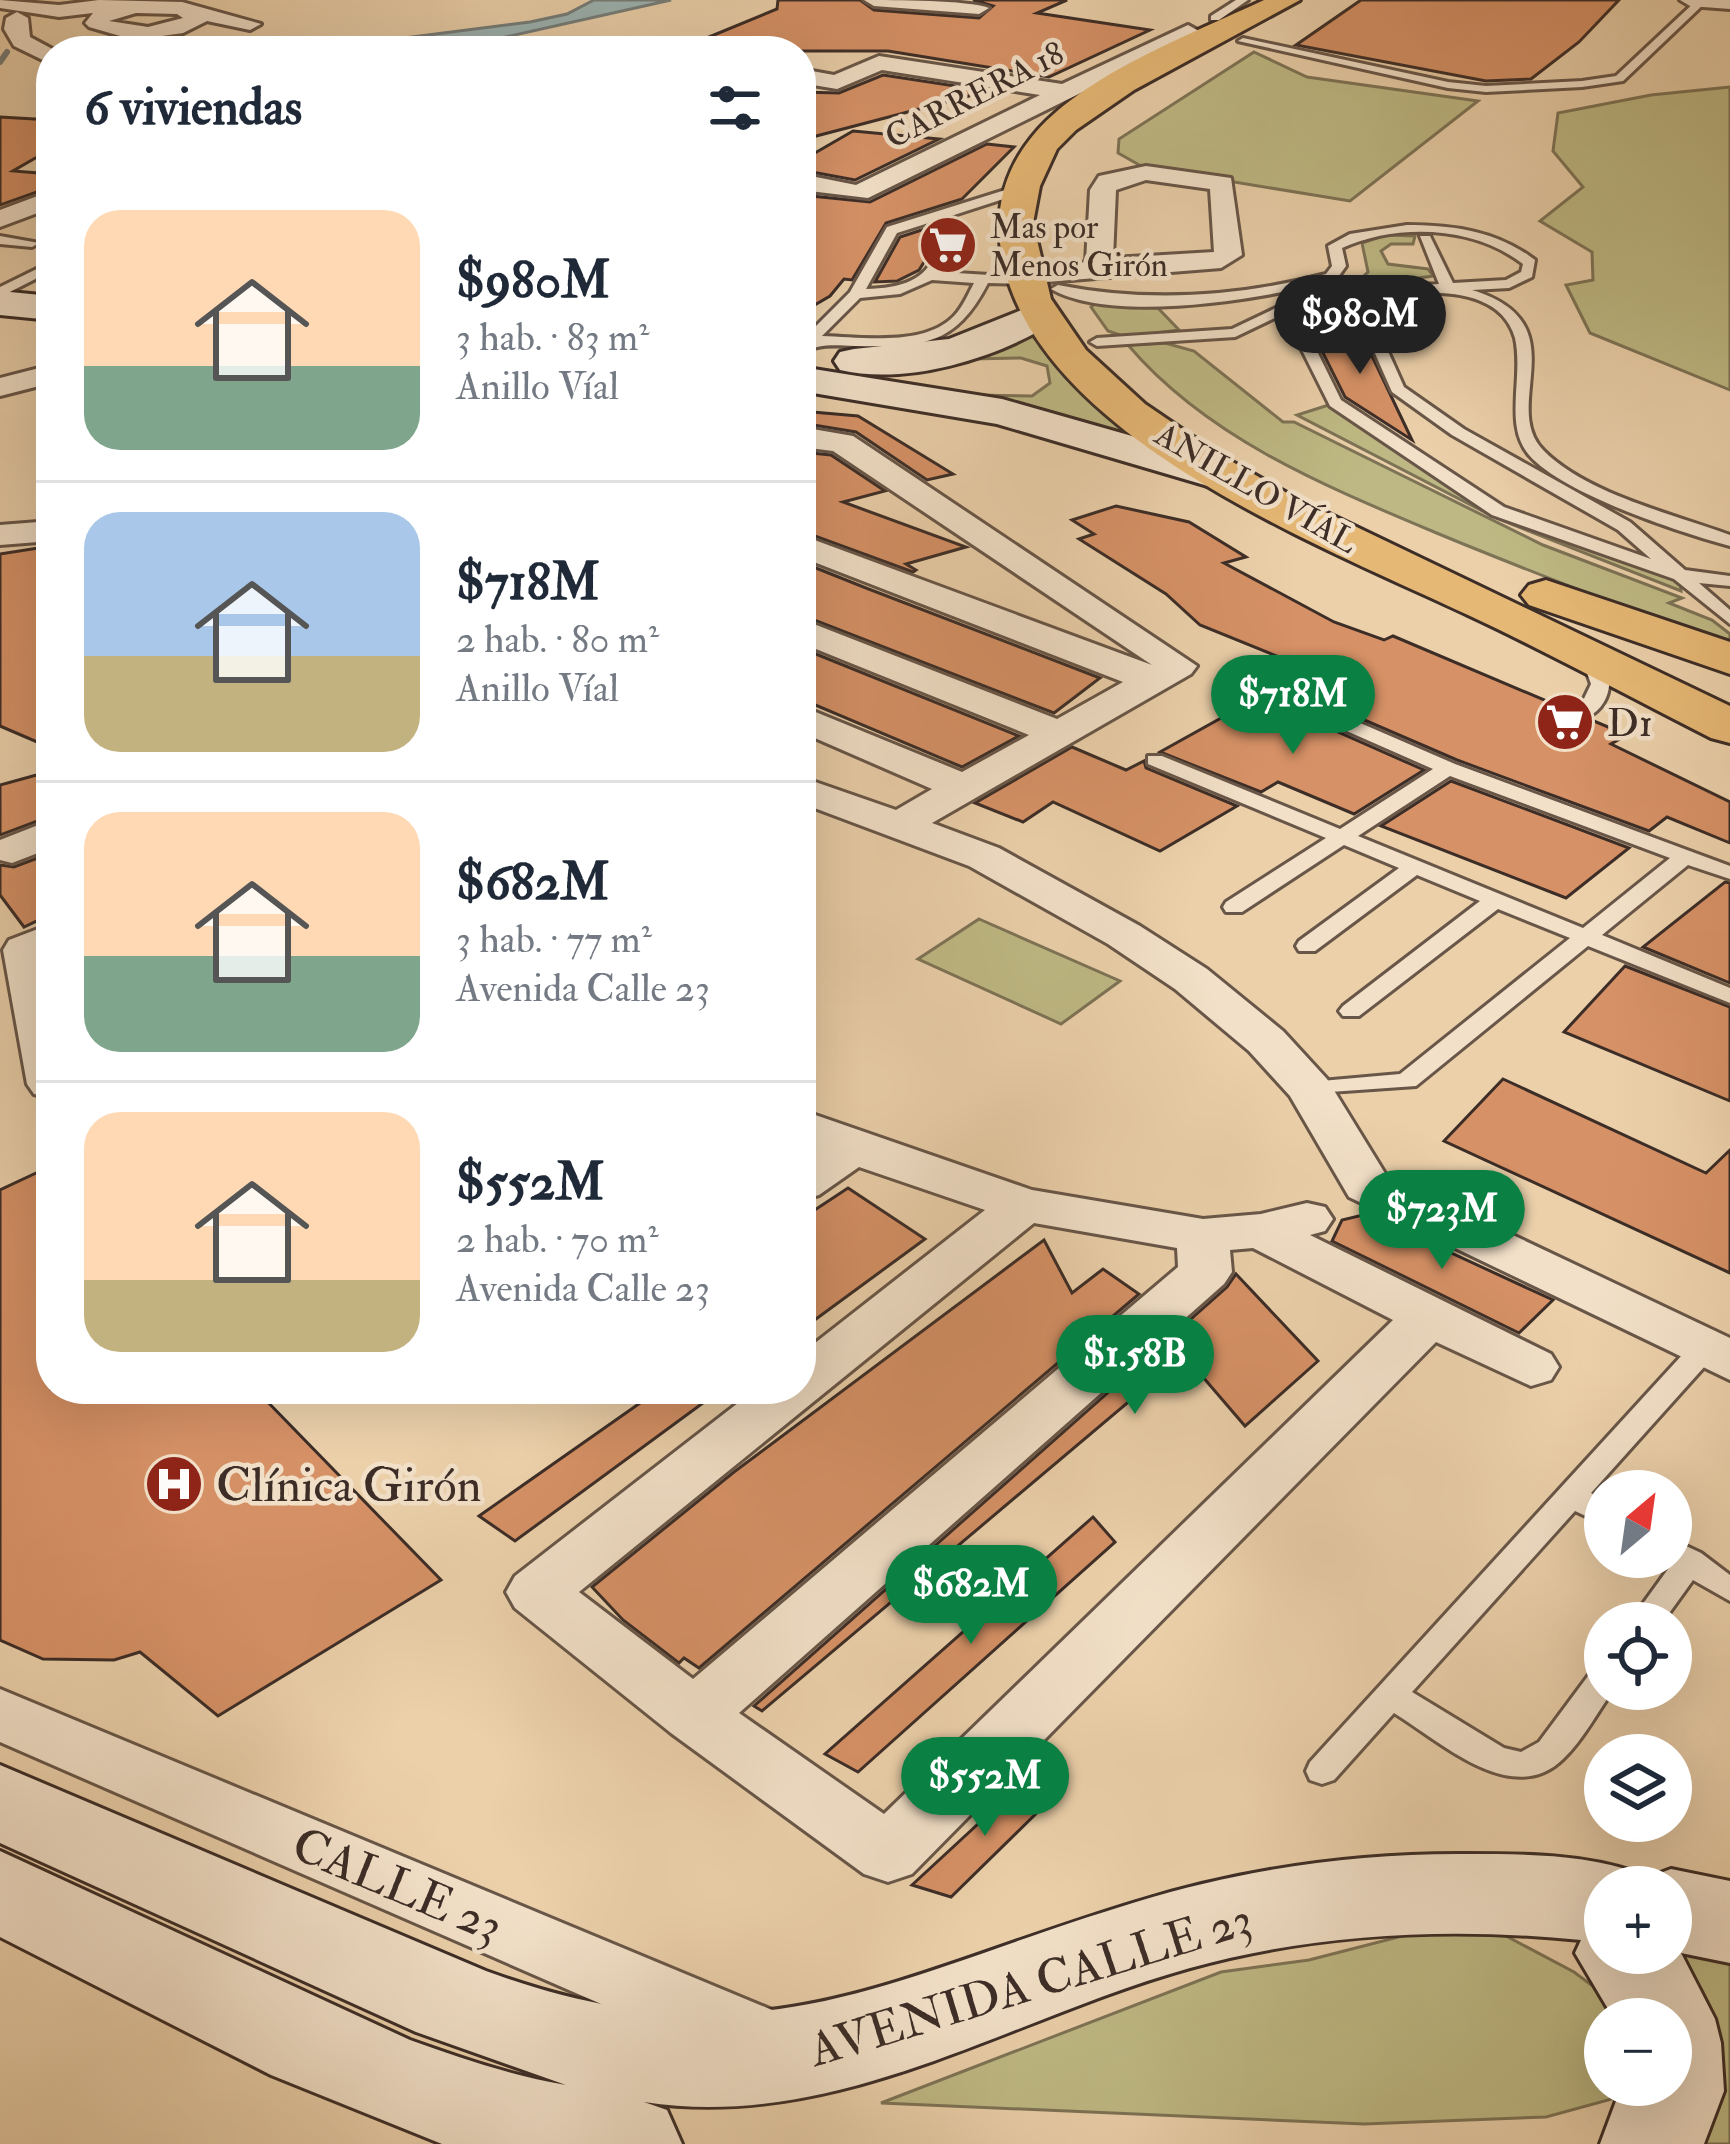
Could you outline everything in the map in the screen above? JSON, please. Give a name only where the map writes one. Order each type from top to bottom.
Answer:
[{"type":"highway","points":[[1044,290],[1015,225],[1022,189],[1046,141],[1103,97],[1286,0]]},
{"type":"highway","points":[[1090,142],[1120,114],[1324,0]]},
{"type":"highway","points":[[1044,290],[1057,233]]},
{"type":"highway","name":"ANILLO VÍAL","points":[[1044,290],[1162,400],[1220,441],[1340,508],[1549,596],[1724,648]]},
{"type":"highway","name":"ANILLO VÍAL","points":[[1044,290],[1123,407],[1226,477],[1352,544],[1730,727]]},
{"type":"highway","points":[[1642,683],[1730,716]]},
{"type":"street","points":[[874,0],[979,9]]},
{"type":"street","points":[[1690,0],[1730,3]]},
{"type":"street","points":[[0,2],[59,11],[114,2],[176,8],[250,24]]},
{"type":"street","points":[[36,48],[22,40],[14,18],[104,19],[176,8]]},
{"type":"street","points":[[128,32],[163,30],[176,8]]},
{"type":"street","points":[[176,8],[199,36]]},
{"type":"street","points":[[104,19],[137,36]]},
{"type":"street","name":"CARRERA 18","points":[[816,185],[859,193],[1188,31]]},
{"type":"street","points":[[816,78],[837,82],[879,63],[1103,97]]},
{"type":"street","points":[[816,363],[904,359],[963,350],[994,341],[1044,290],[1099,267],[1221,260],[1228,255],[1222,183],[1146,173],[1108,181],[1102,190],[1099,267]]},
{"type":"street","points":[[0,207],[36,193]]},
{"type":"street","points":[[0,219],[36,205]]},
{"type":"street","points":[[0,293],[36,297]]},
{"type":"street","points":[[0,302],[36,306]]},
{"type":"street","points":[[816,363],[1026,374]]},
{"type":"street","points":[[816,364],[1023,417],[1226,477]]},
{"type":"street","points":[[0,387],[36,378]]},
{"type":"street","points":[[816,439],[842,443],[1178,666],[902,824]]},
{"type":"street","points":[[0,535],[36,532]]},
{"type":"street","points":[[816,551],[1153,680]]},
{"type":"street","points":[[926,593],[1004,553]]},
{"type":"street","points":[[816,636],[1059,733]]},
{"type":"street","points":[[816,724],[962,787]]},
{"type":"street","points":[[816,794],[984,857],[1124,935],[1191,979],[1266,1041],[1310,1089],[1366,1186],[1717,1355]]},
{"type":"street","points":[[12,850],[36,840]]},
{"type":"street","points":[[36,944],[25,950],[36,1002]]},
{"type":"street","points":[[816,1132],[1024,1205],[1203,1236],[1284,1225],[1429,1316],[1531,1367]]},
{"type":"street","points":[[816,1174],[853,1148]]},
{"type":"street","points":[[816,1370],[1024,1205]]},
{"type":"street","points":[[694,1715],[1205,1272],[1203,1236]]},
{"type":"street","points":[[774,1404],[537,1592],[694,1715],[888,1854],[1429,1316]]},
{"type":"street","name":"CALLE 23","points":[[0,1714],[796,2054]]},
{"type":"street","name":"AVENIDA CALLE 23","points":[[0,1802],[419,1988],[522,2026],[630,2054],[721,2062],[796,2054],[933,2020],[1190,1928],[1334,1901],[1424,1893],[1584,1911]]},
{"type":"street","points":[[0,1891],[377,2074],[481,2112],[630,2144]]},
{"type":"street","points":[[1692,1914],[1730,1922]]},
{"type":"street","points":[[1652,2144],[1669,2106]]},
{"type":"lane","points":[[1215,18],[1243,0]]},
{"type":"lane","points":[[1244,41],[1448,85],[1486,89],[1582,84],[1619,79],[1702,1]]},
{"type":"lane","points":[[816,358],[888,233],[1022,189]]},
{"type":"lane","points":[[931,276],[946,242],[944,213]]},
{"type":"lane","points":[[856,294],[904,292],[931,276],[983,279],[1118,302],[1159,302],[1298,287],[1331,277],[1339,266],[1335,246],[1374,231],[1473,234],[1500,240],[1530,263],[1528,274],[1509,284],[1379,287],[1362,292],[1358,300],[1302,336],[1335,403],[1498,511],[1680,575],[1730,580]]},
{"type":"lane","points":[[1425,239],[1448,288],[1503,308],[1518,327],[1527,368],[1524,426],[1534,451],[1587,483],[1730,541]]},
{"type":"lane","points":[[0,240],[32,243]]},
{"type":"lane","points":[[0,293],[36,274]]},
{"type":"lane","points":[[816,362],[950,327],[962,316],[983,279]]},
{"type":"lane","points":[[1358,300],[1397,389],[1458,432],[1624,526],[1680,575],[1724,648]]},
{"type":"lane","points":[[1097,342],[1235,333],[1276,312]]},
{"type":"lane","points":[[1588,711],[1601,687],[1600,668],[1590,656]]},
{"type":"lane","points":[[1263,687],[1448,768],[1730,873]]},
{"type":"lane","points":[[1155,760],[1730,996]]},
{"type":"lane","points":[[1234,907],[1448,768]]},
{"type":"lane","points":[[1310,1089],[1407,1081],[1685,857]]},
{"type":"lane","points":[[1307,946],[1415,866]]},
{"type":"lane","points":[[1351,1011],[1496,900]]},
{"type":"lane","points":[[1322,1771],[1571,1496],[1717,1355]]},
{"type":"lane","points":[[1571,1496],[1584,1503]]},
{"type":"lane","points":[[1692,1563],[1730,1589]]},
{"type":"lane","points":[[1390,1695],[1496,1760],[1525,1766],[1551,1751],[1584,1706]]},
{"type":"shaded area","points":[[1254,52],[1307,77],[1478,101],[1350,201],[1143,167],[1118,153],[1119,139]]},
{"type":"shaded area","points":[[1730,87],[1730,390],[1590,333],[1566,285],[1593,280],[1592,252],[1540,221],[1583,187],[1553,151],[1558,113],[1651,95]]},
{"type":"shaded area","points":[[1386,235],[1415,236],[1413,244],[1391,244],[1381,251],[1388,264],[1428,269],[1433,276],[1352,287],[1368,272],[1362,243]]},
{"type":"shaded area","points":[[1097,302],[1155,305],[1179,330],[1126,337],[1108,331],[1091,307]]},
{"type":"shaded area","points":[[1029,333],[1112,414],[1173,454],[973,395],[1032,396],[1050,383],[1047,366],[1021,358],[925,360]]},
{"type":"shaded area","points":[[1165,343],[1194,351],[1283,422],[1294,422],[1543,545],[1682,598],[1669,603],[1712,620],[1730,634],[1730,648],[1439,534],[1272,457],[1195,408],[1128,345]]},
{"type":"shaded area","points":[[1335,403],[1498,511],[1680,575],[1681,591],[1496,518],[1297,415]]},
{"type":"shaded area","points":[[979,919],[1120,981],[1061,1024],[918,959]]},
{"type":"shaded area","points":[[1441,1926],[1506,1936],[1574,1972],[1609,1998],[1584,1998],[1586,2106],[1546,2117],[1364,2124],[881,2103],[1221,1972],[1309,1960]]},
{"type":"shaded area","points":[[1692,1937],[1730,1945],[1730,2144],[1689,2144],[1712,2091],[1717,2066],[1718,2042],[1704,1995],[1691,1974]]},
{"type":"water","points":[[594,0],[671,0],[510,36],[420,36],[530,22],[567,14]]},
{"type":"building","points":[[778,0],[860,0],[874,10],[979,18],[993,6],[973,0],[1067,0],[1037,13],[1150,30],[1049,77],[888,51],[816,51],[816,36],[711,36],[777,9]]},
{"type":"building","points":[[1361,0],[1619,0],[1579,42],[1531,79],[1486,81],[1296,45]]},
{"type":"building","points":[[883,75],[988,91],[816,136],[816,92],[839,93]]},
{"type":"building","points":[[0,117],[36,119],[36,158],[13,171],[36,173],[36,192],[0,205]]},
{"type":"building","points":[[853,131],[939,139],[855,180],[816,173],[816,152]]},
{"type":"building","points":[[987,144],[1014,147],[962,199],[886,223],[852,280],[844,279],[816,304],[816,197],[870,202]]},
{"type":"building","points":[[934,226],[931,251],[919,270],[897,281],[875,282],[900,237]]},
{"type":"building","points":[[1326,332],[1361,333],[1412,440],[1345,397],[1316,339]]},
{"type":"building","points":[[816,412],[858,416],[953,474],[927,480],[856,432],[816,425]]},
{"type":"building","points":[[816,454],[831,455],[885,491],[843,502],[966,547],[906,564],[916,570],[816,536]]},
{"type":"building","points":[[1116,506],[1189,522],[1246,557],[1224,563],[1334,622],[1384,640],[1393,636],[1627,735],[1611,744],[1730,802],[1730,843],[1667,817],[1649,831],[1457,760],[1283,685],[1297,677],[1268,664],[1279,657],[1200,625],[1166,594],[1079,539],[1094,534],[1072,520]]},
{"type":"building","points":[[36,548],[36,742],[0,726],[0,554]]},
{"type":"building","points":[[816,568],[1100,678],[1054,713],[816,621]]},
{"type":"building","points":[[816,654],[1019,736],[962,767],[816,705]]},
{"type":"building","points":[[1259,697],[1424,770],[1354,814],[1278,782],[1261,792],[1160,752]]},
{"type":"building","points":[[1072,747],[1126,770],[1144,761],[1146,768],[1237,806],[1160,851],[1053,802],[1023,822],[975,803]]},
{"type":"building","points":[[36,775],[36,822],[0,835],[0,785]]},
{"type":"building","points":[[1451,781],[1629,848],[1566,898],[1381,826]]},
{"type":"building","points":[[36,859],[36,921],[24,927],[0,895],[0,865],[14,867]]},
{"type":"building","points":[[1725,882],[1730,883],[1730,983],[1643,947]]},
{"type":"building","points":[[1625,966],[1730,1007],[1730,1101],[1564,1032]]},
{"type":"building","points":[[1503,1079],[1706,1173],[1730,1150],[1730,1273],[1444,1141]]},
{"type":"building","name":"Clínica Girón","points":[[36,1173],[36,1404],[270,1404],[441,1580],[218,1716],[140,1652],[114,1660],[43,1659],[0,1640],[0,1190]]},
{"type":"building","points":[[848,1188],[925,1239],[816,1319],[816,1209]]},
{"type":"building","points":[[1367,1214],[1553,1300],[1519,1333],[1332,1241],[1342,1220]]},
{"type":"building","points":[[1044,1240],[1072,1293],[1103,1269],[1139,1294],[699,1668],[684,1658],[679,1663],[623,1620],[592,1587],[734,1472]]},
{"type":"building","points":[[1236,1274],[1318,1361],[1245,1426],[1184,1355],[762,1711],[754,1706],[1227,1287]]},
{"type":"building","points":[[639,1404],[702,1404],[515,1541],[479,1516]]},
{"type":"building","points":[[1093,1517],[1115,1542],[858,1772],[825,1754]]},
{"type":"building","points":[[1032,1774],[1053,1797],[951,1897],[912,1885]]},
{"type":"waterway","points":[[0,62],[7,52]]},
{"type":"place","name":"Mas por Menos Girón","points":[[948,245]]},
{"type":"place","name":"D1","points":[[1565,722]]},
{"type":"place","name":"Clínica Girón","points":[[174,1484]]}]
